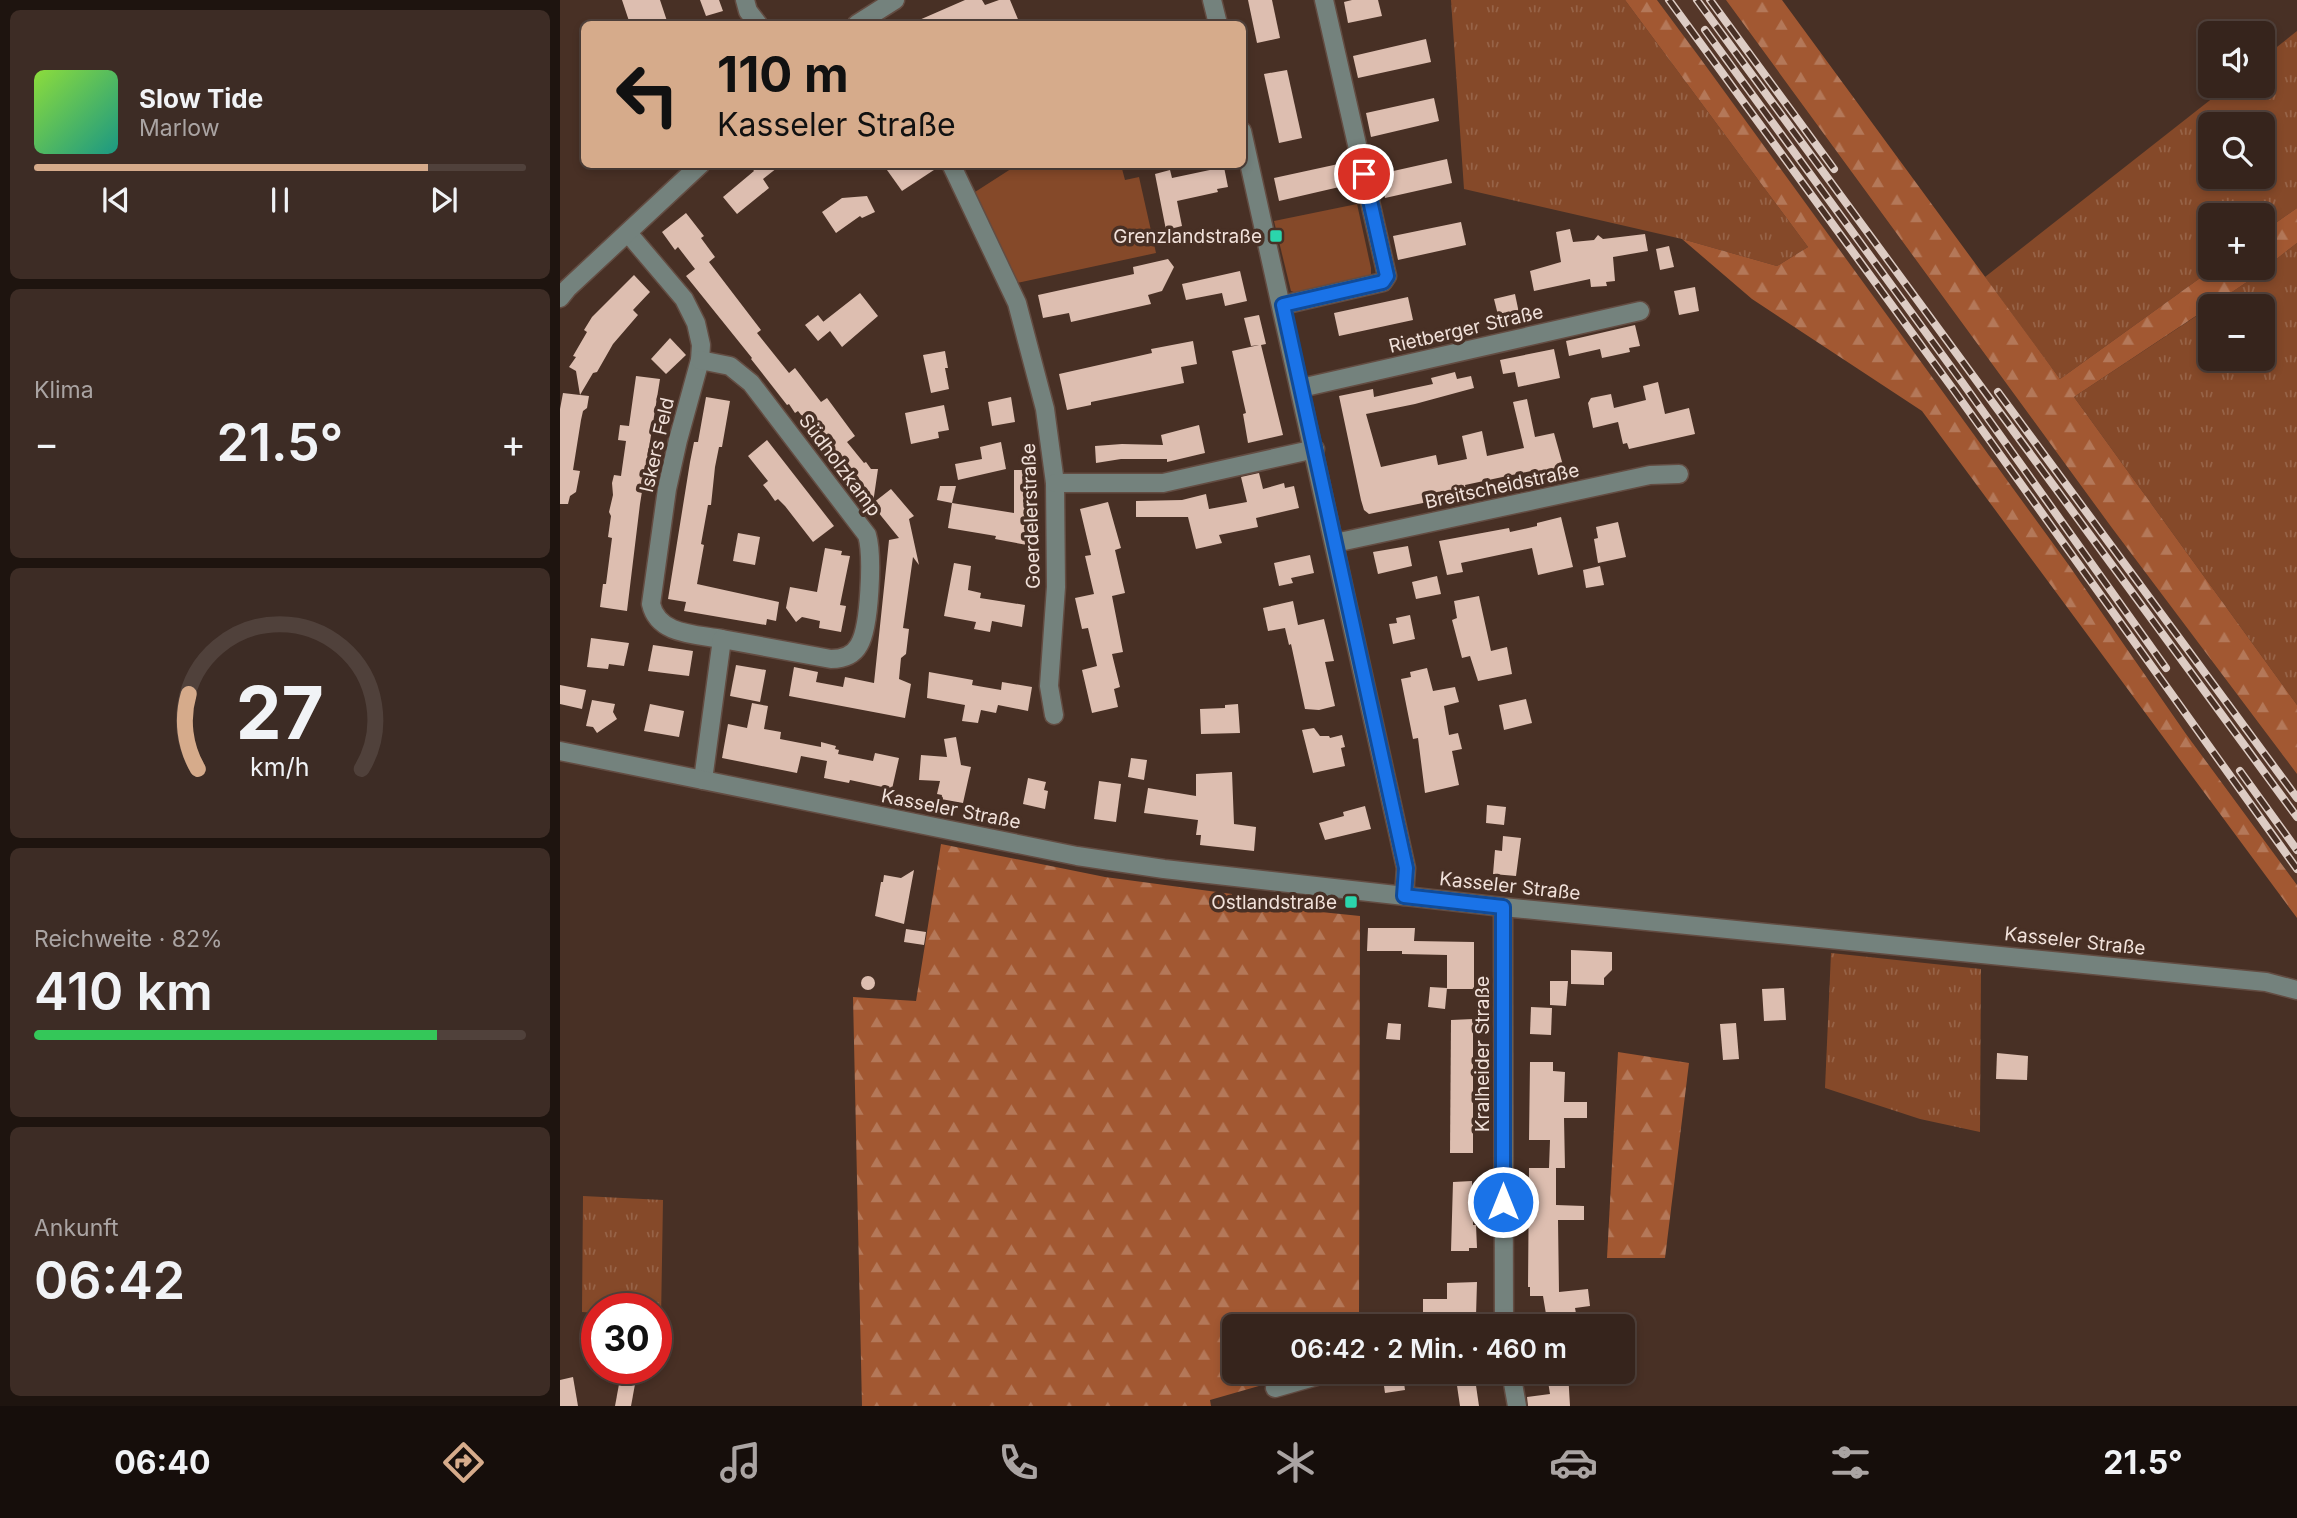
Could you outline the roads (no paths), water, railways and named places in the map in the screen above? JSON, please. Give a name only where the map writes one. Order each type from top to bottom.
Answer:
[{"type":"street","points":[[745,0],[748,11],[756,21]]},
{"type":"street","points":[[868,21],[895,0]]},
{"type":"street","points":[[1212,0],[1217,21]]},
{"type":"street","points":[[1283,305],[1383,282],[1387,276],[1324,0]]},
{"type":"street","points":[[1246,148],[1406,868],[1404,896]]},
{"type":"street","points":[[560,298],[697,168]]},
{"type":"street","name":"Goerdelerstraße","points":[[953,168],[1017,303],[1045,409],[1055,483],[1056,587],[1049,686],[1054,715]]},
{"type":"street","name":"Iskers Feld","points":[[628,233],[684,299],[699,332],[700,360],[667,489],[651,604],[653,614],[660,624],[668,629],[722,639]]},
{"type":"street","name":"Rietberger Straße","points":[[1301,388],[1640,311]]},
{"type":"street","name":"Südholzkamp","points":[[700,360],[730,366],[751,383],[867,535],[870,548],[863,636],[856,650],[850,655],[831,659],[722,639]]},
{"type":"street","points":[[1055,483],[1163,483],[1315,449]]},
{"type":"street","name":"Breitscheidstraße","points":[[1335,543],[1650,475],[1679,474]]},
{"type":"street","points":[[703,780],[722,639]]},
{"type":"street","name":"Kasseler Straße","points":[[560,751],[1123,864],[1503,907],[2266,982],[2297,990]]},
{"type":"street","name":"Kralheider Straße","points":[[1503,907],[1504,1314]]},
{"type":"street","points":[[1275,1388],[1289,1384]]},
{"type":"street","points":[[1513,1384],[1517,1406]]},
{"type":"railway","points":[[1669,0],[1953,389],[2297,869]]},
{"type":"railway","points":[[1697,0],[2297,817]]},
{"type":"railway","points":[[1710,0],[1834,169]]},
{"type":"railway","points":[[1705,30],[1962,382],[2166,668]]},
{"type":"railway","points":[[1998,392],[2297,798]]},
{"type":"railway","points":[[2240,771],[2297,850]]},
{"type":"place","name":"Grenzlandstraße","points":[[1276,236]]},
{"type":"place","name":"Ostlandstraße","points":[[1351,902]]}]
